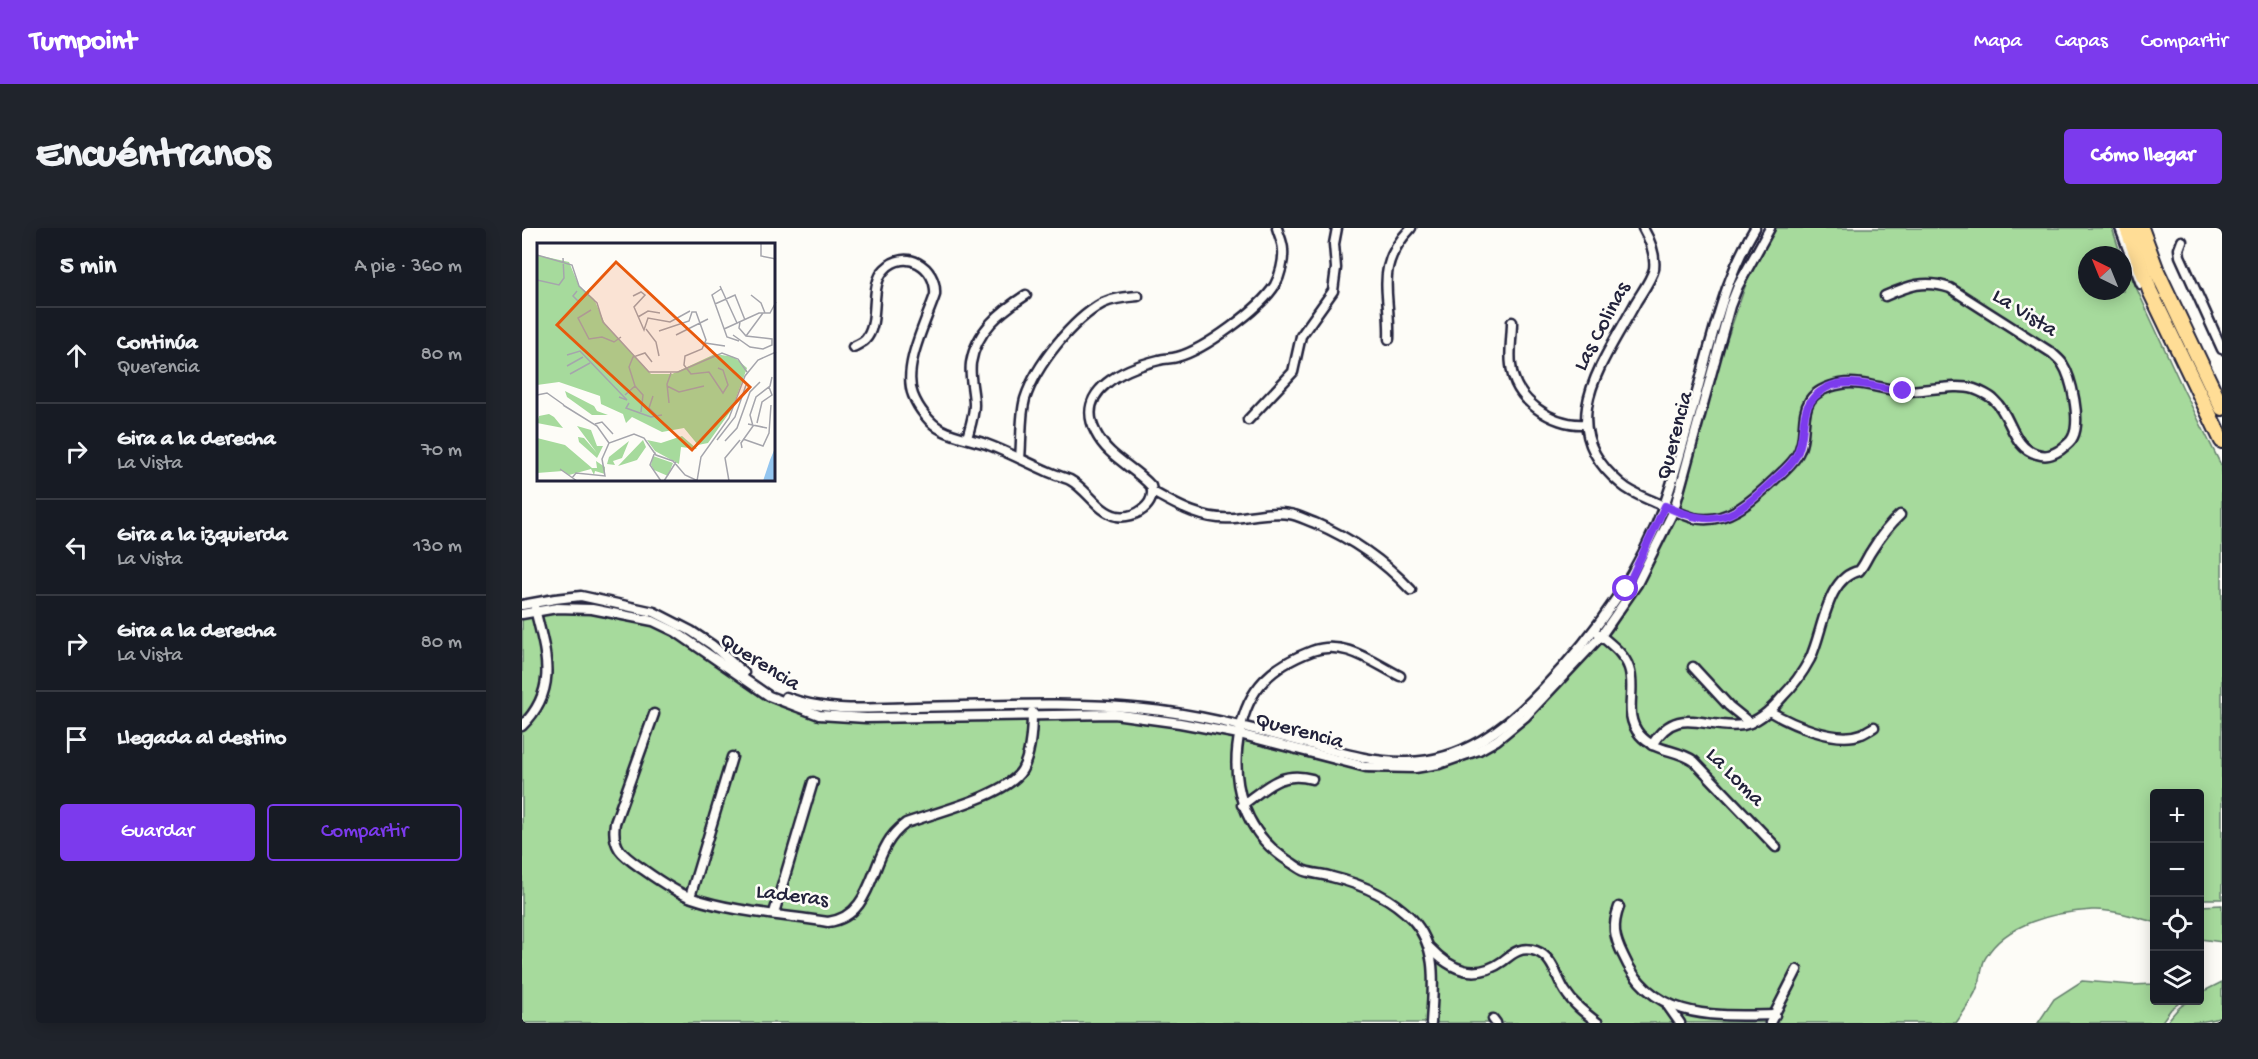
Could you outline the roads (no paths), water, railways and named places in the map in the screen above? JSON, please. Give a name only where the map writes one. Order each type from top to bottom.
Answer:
[{"type":"highway","points":[[2127,228],[2144,277],[2222,441]]},
{"type":"highway","points":[[2139,228],[2150,264],[2222,408]]},
{"type":"street","points":[[853,346],[865,341],[870,333],[879,278],[884,269],[902,260],[924,266],[933,276],[936,285],[935,295],[909,372],[910,386],[920,408],[936,426],[943,430],[1020,458],[1070,480],[1083,488],[1113,515],[1130,516],[1139,513],[1150,502],[1153,492],[1146,479],[1106,448],[1090,418],[1092,401],[1112,378],[1139,365],[1177,357],[1200,347],[1236,322],[1258,303],[1270,291],[1280,272],[1284,249],[1277,228]]},
{"type":"street","points":[[1248,420],[1293,372],[1301,336],[1333,291],[1336,268],[1334,244],[1337,228]]},
{"type":"street","points":[[1389,339],[1390,320],[1386,270],[1397,243],[1411,228]]},
{"type":"street","name":"Las Colinas","points":[[1643,228],[1652,249],[1653,270],[1592,382],[1586,408],[1586,424],[1592,445],[1610,475],[1635,494],[1674,510]]},
{"type":"street","name":"Querencia","points":[[522,614],[535,607],[581,596],[654,612],[712,645],[770,693],[819,706],[851,708],[1119,706],[1157,710],[1369,759],[1405,762],[1438,758],[1480,742],[1520,714],[1632,592],[1648,565],[1674,510],[1727,283],[1755,228]]},
{"type":"street","name":"Querencia","points":[[1597,632],[1628,581],[1665,506],[1730,306],[1738,286],[1770,228]]},
{"type":"street","points":[[2120,228],[2141,284],[2164,321]]},
{"type":"street","points":[[2182,240],[2179,249],[2180,256],[2222,349]]},
{"type":"street","name":"La Vista","points":[[1674,510],[1694,518],[1717,518],[1736,511],[1756,497],[1798,455],[1802,441],[1803,417],[1815,396],[1828,387],[1844,383],[1903,391],[1929,391],[1954,387],[1973,388],[1993,399],[2004,412],[2018,442],[2027,450],[2038,455],[2051,455],[2063,448],[2073,437],[2077,422],[2073,394],[2063,364],[2052,353],[1950,288],[1935,283],[1915,285],[1885,296]]},
{"type":"street","points":[[967,438],[974,405],[971,363],[978,340],[989,324],[1005,308],[1026,295]]},
{"type":"street","points":[[1020,458],[1025,400],[1046,357],[1065,335],[1103,303],[1117,298],[1138,296]]},
{"type":"street","points":[[1512,322],[1510,366],[1524,397],[1539,410],[1558,421],[1586,424]]},
{"type":"street","points":[[1153,492],[1179,507],[1214,517],[1232,518],[1278,514],[1299,517],[1355,542],[1380,561],[1411,590]]},
{"type":"street","points":[[1648,565],[1651,549],[1665,520],[1665,506]]},
{"type":"street","points":[[1652,745],[1658,735],[1674,722],[1688,720],[1743,725],[1769,711],[1795,683],[1810,659],[1837,585],[1851,573],[1859,571],[1881,538],[1883,531],[1900,515]]},
{"type":"street","name":"Querencia","points":[[522,606],[592,609],[653,621],[685,638],[770,693],[819,715],[840,718],[1032,717],[1114,714],[1240,730]]},
{"type":"street","points":[[522,726],[538,706],[547,678],[546,655],[535,607]]},
{"type":"street","name":"La Loma","points":[[1597,632],[1617,650],[1629,668],[1632,682],[1630,711],[1632,723],[1638,733],[1652,745],[1694,761],[1776,847]]},
{"type":"street","points":[[1400,676],[1341,647],[1317,649],[1293,658],[1262,681],[1250,699],[1240,730],[1237,761],[1242,805],[1252,825],[1272,851],[1304,870],[1364,887],[1392,902],[1413,920],[1429,947],[1448,965],[1466,971],[1487,969],[1518,951],[1535,951],[1544,955],[1576,1006],[1598,1023]]},
{"type":"street","points":[[1693,668],[1729,706],[1750,723]]},
{"type":"street","name":"Laderas","points":[[654,714],[615,823],[613,836],[618,848],[659,881],[690,897],[727,907],[828,922],[839,921],[856,910],[866,894],[886,844],[906,823],[1000,790],[1015,780],[1028,755],[1032,705]]},
{"type":"street","points":[[1769,711],[1785,720],[1831,736],[1860,735],[1874,727]]},
{"type":"street","points":[[690,897],[732,757]]},
{"type":"street","points":[[1242,805],[1284,777],[1312,779]]},
{"type":"street","points":[[774,913],[813,782]]},
{"type":"street","points":[[1619,907],[1614,920],[1615,934],[1626,963],[1646,989],[1667,1005],[1680,1023]]},
{"type":"street","points":[[1429,947],[1434,978],[1431,1023]]},
{"type":"street","points":[[1667,1005],[1708,1015],[1773,1019],[1797,970]]}]
